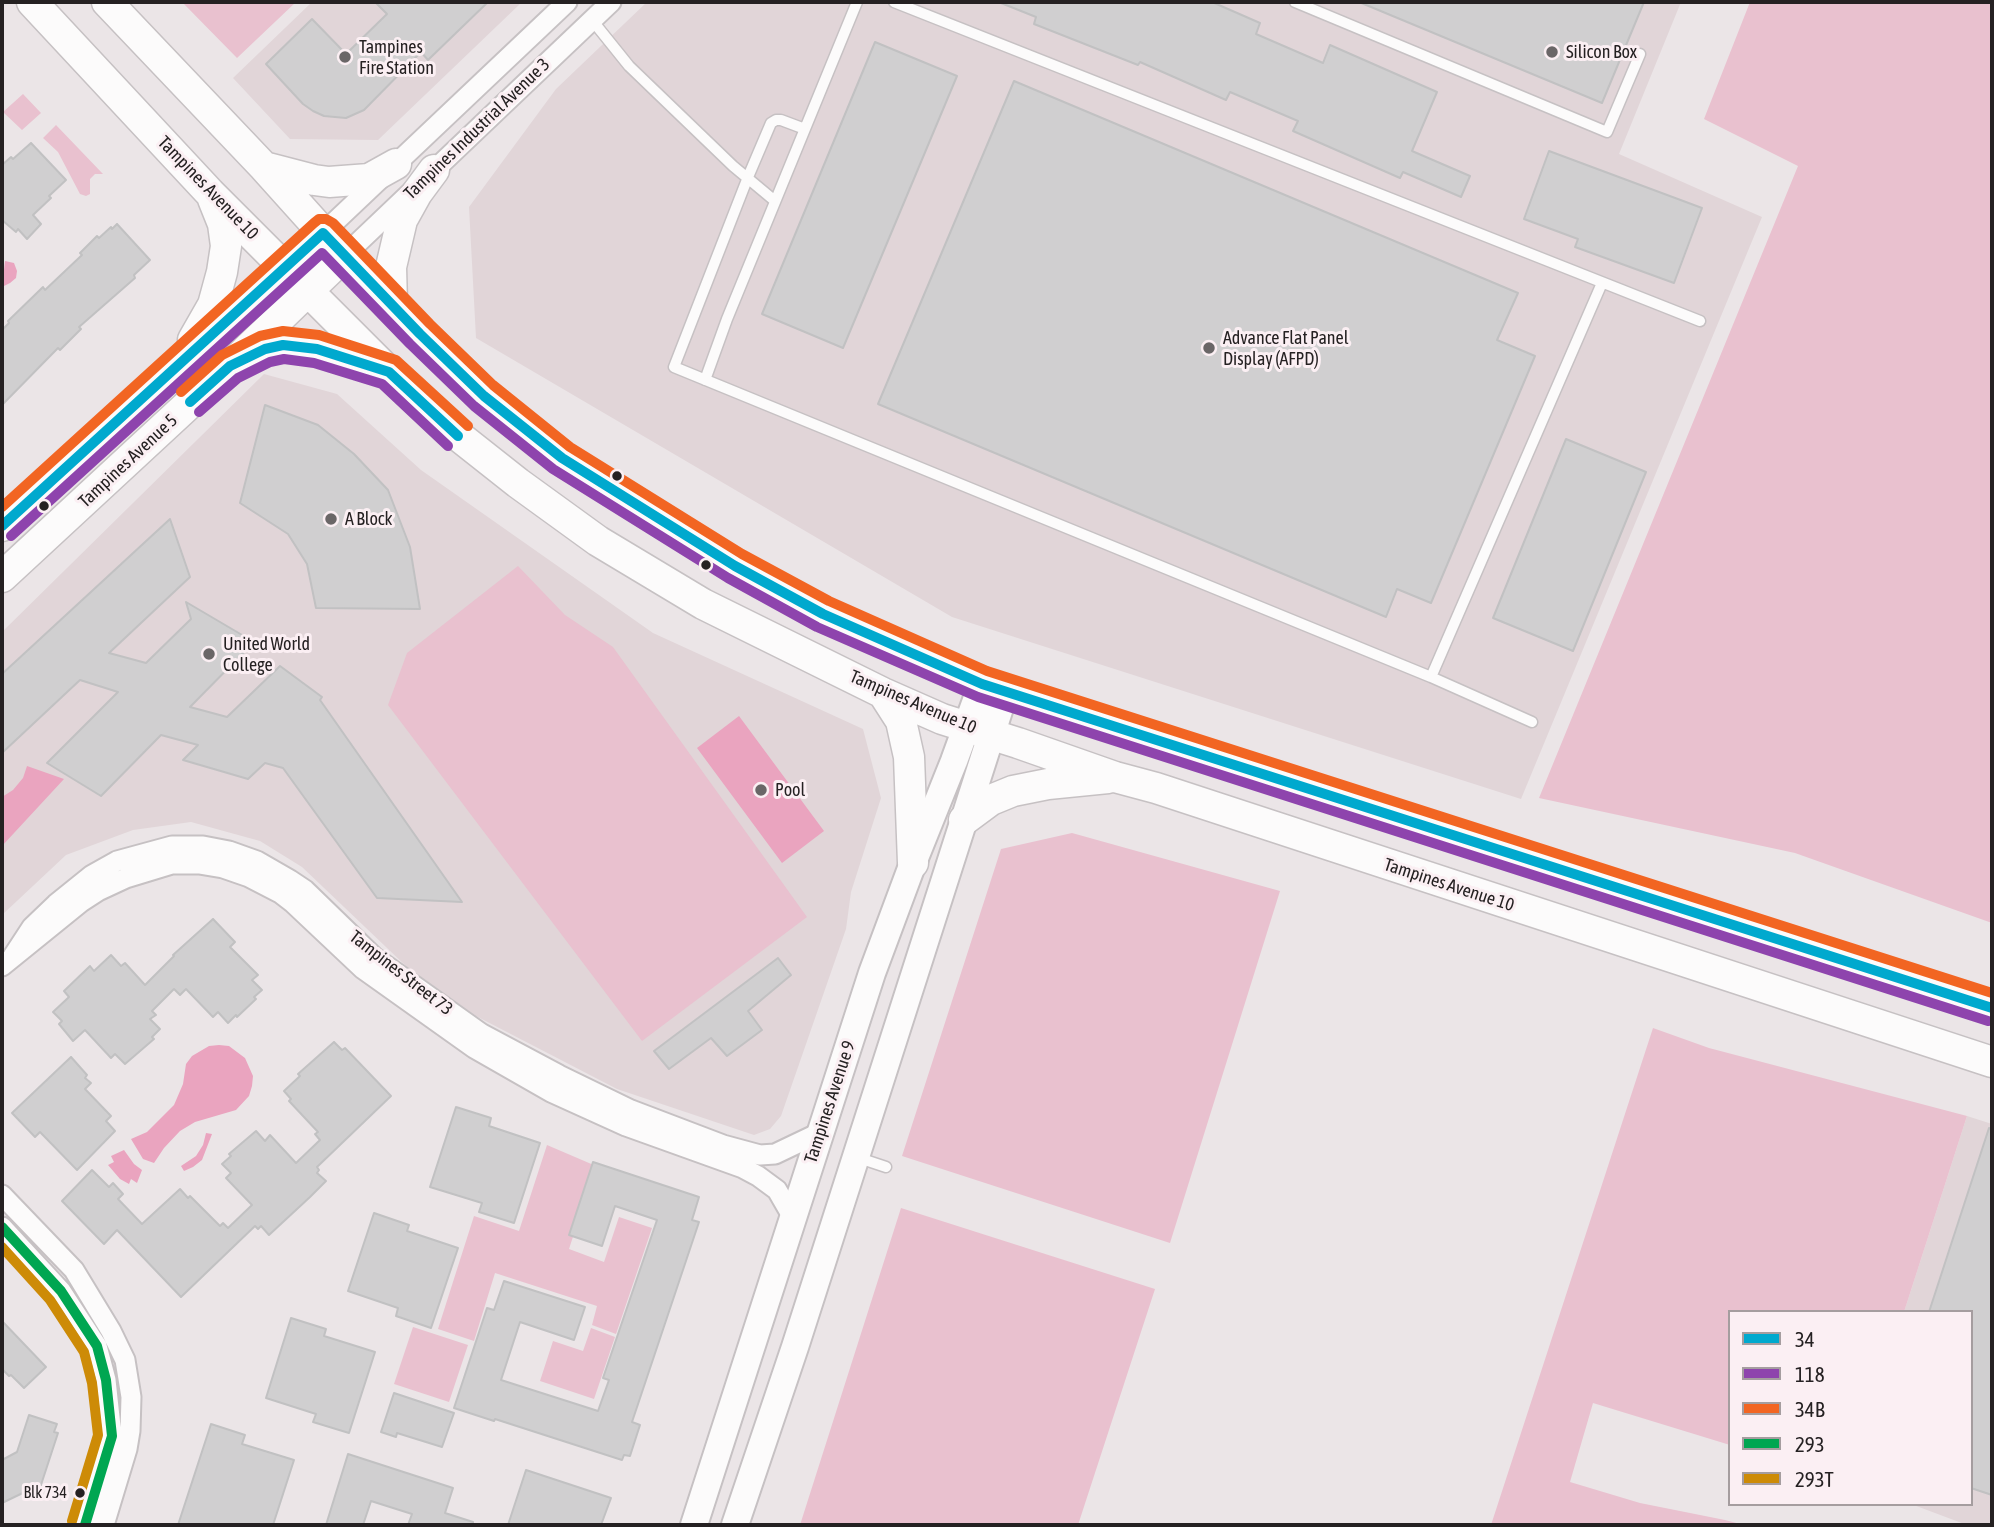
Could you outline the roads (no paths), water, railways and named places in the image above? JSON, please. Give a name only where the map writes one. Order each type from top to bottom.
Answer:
[{"type":"main road","name":"Tampines Avenue 10","points":[[32,2],[210,193],[389,372],[456,434],[598,541],[703,604],[883,693],[942,719],[1992,1062]]},
{"type":"main road","points":[[107,2],[264,166],[344,256],[484,397],[562,458],[735,566],[823,614],[994,688],[1992,1009]]},
{"type":"main road","points":[[264,166],[329,182],[369,179],[396,164]]},
{"type":"main road","points":[[392,304],[391,267],[402,220],[434,170]]},
{"type":"main road","points":[[181,362],[213,305],[222,272],[226,246],[223,224],[210,193]]},
{"type":"main road","name":"Tampines Avenue 5","points":[[2,526],[323,233]]},
{"type":"main road","name":"Tampines Avenue 5","points":[[2,577],[230,366],[344,256]]},
{"type":"main road","points":[[230,366],[265,349],[283,345],[317,349],[389,372]]},
{"type":"main road","name":"Tampines Avenue 9","points":[[694,1525],[872,972],[913,863],[979,731],[994,688]]},
{"type":"main road","points":[[883,693],[901,722],[909,757],[913,863]]},
{"type":"main road","name":"Tampines Avenue 9","points":[[735,1525],[964,820],[979,731]]},
{"type":"main road","points":[[964,820],[991,800],[1013,791],[1048,784],[1115,777]]},
{"type":"street","name":"Tampines Industrial Avenue 3","points":[[323,233],[567,2]]},
{"type":"street","name":"Tampines Industrial Avenue 3","points":[[344,256],[611,2]]},
{"type":"street","name":"Tampines Street 73","points":[[7,961],[32,927],[56,904],[92,875],[117,861],[172,846],[203,846],[229,851],[257,861],[297,885],[374,957],[482,1034],[631,1110],[760,1155],[775,1154],[819,1133]]},
{"type":"street","name":"Tampines Street 73","points":[[7,961],[98,891],[126,877],[172,864],[199,864],[223,868],[249,877],[280,893],[363,969],[474,1048],[551,1093],[626,1125],[743,1168],[777,1190],[793,1216]]},
{"type":"street","points":[[2,1195],[74,1270],[111,1331],[125,1360],[131,1397],[130,1431],[104,1525]]},
{"type":"street","points":[[2,1227],[61,1291],[97,1346],[106,1380],[111,1436],[85,1525]]},
{"type":"lane","points":[[705,380],[727,319],[857,2]]},
{"type":"lane","points":[[894,2],[1700,321]]},
{"type":"lane","points":[[1295,2],[1607,132],[1640,54]]},
{"type":"lane","points":[[592,20],[629,66],[775,201]]},
{"type":"lane","points":[[805,129],[781,120],[771,123],[674,367],[1431,677],[1532,722]]},
{"type":"lane","points":[[1431,677],[1602,282]]},
{"type":"lane","points":[[856,1157],[886,1167]]},
{"type":"place","name":"Silicon Box","points":[[1552,52]]},
{"type":"place","name":"Tampines Fire Station","points":[[345,57]]},
{"type":"place","name":"Advance Flat Panel Display (AFPD)","points":[[1209,348]]},
{"type":"place","name":"A Block","points":[[331,519]]},
{"type":"place","name":"United World College","points":[[209,654]]},
{"type":"place","name":"Pool","points":[[761,790]]},
{"type":"place","name":"Blk 734","points":[[80,1493]]}]
